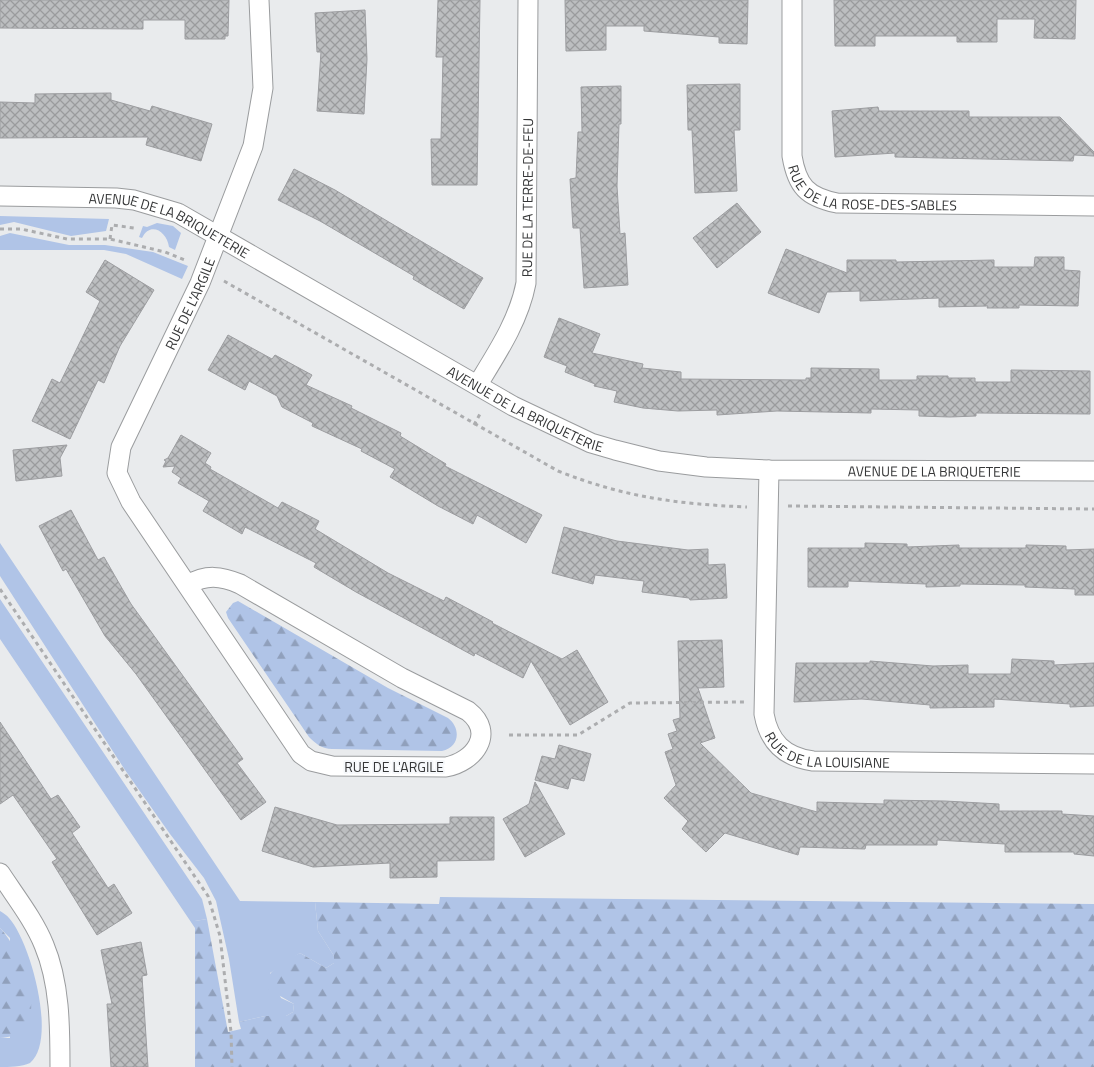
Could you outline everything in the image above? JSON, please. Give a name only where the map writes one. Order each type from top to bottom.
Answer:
[{"type":"street","name":"RUE DE L'ARGILE","points":[[188,585],[204,576],[214,576],[240,584],[402,678],[468,711],[475,716],[481,730],[477,749],[462,763],[446,767],[332,766],[311,761],[294,746],[122,487],[117,474],[117,460],[121,447],[200,282],[253,146],[262,106],[263,66],[259,0]]},
{"type":"street","name":"RUE DE LA TERRE-DE-FEU","points":[[478,384],[512,323],[524,295],[526,283],[528,0]]},
{"type":"street","name":"RUE DE LA ROSE-DES-SABLES","points":[[792,0],[792,156],[794,171],[800,184],[810,194],[822,200],[837,203],[1094,206]]},
{"type":"street","name":"AVENUE DE LA BRIQUETERIE","points":[[0,196],[100,197],[134,200],[178,212],[539,419],[591,443],[614,450],[683,465],[769,470],[1094,471]]},
{"type":"street","name":"RUE DE LA LOUISIANE","points":[[769,470],[764,714],[770,736],[781,749],[793,757],[813,761],[1094,764]]},
{"type":"street","points":[[0,873],[44,944],[51,965],[57,1002],[60,1067]]},
{"type":"path","points":[[110,240],[112,225],[134,228]]},
{"type":"path","name":"AVENUE DE LA BRIQUETERIE","points":[[0,229],[21,229],[66,239],[110,240],[165,252],[190,262]]},
{"type":"path","points":[[223,281],[558,471],[604,488],[649,499],[689,504],[749,507]]},
{"type":"path","points":[[787,506],[1094,509]]},
{"type":"path","points":[[0,589],[208,896],[220,936],[231,1032],[232,1067]]},
{"type":"path","points":[[509,735],[578,735],[630,703],[747,702]]},
{"type":"green space","points":[[0,216],[109,219],[106,231],[71,236],[14,222],[0,225]]},
{"type":"green space","points":[[157,223],[173,226],[181,233],[175,250],[169,247],[165,236],[158,230],[149,230],[142,238],[139,237],[143,226],[147,227]]},
{"type":"green space","points":[[10,233],[69,245],[105,245],[153,252],[188,266],[182,279],[126,254],[104,250],[0,250],[0,236]]},
{"type":"green space","points":[[0,543],[240,901],[315,902],[318,931],[334,956],[334,963],[326,968],[300,953],[270,973],[281,998],[294,1004],[293,1012],[286,1016],[265,1016],[239,1022],[229,959],[216,901],[204,878],[125,770],[0,576]]},
{"type":"green space","points":[[0,599],[202,899],[207,919],[195,921],[195,928],[0,639]]},
{"type":"green space","points":[[238,601],[388,688],[448,718],[457,732],[457,737],[452,746],[442,751],[332,749],[319,746],[309,737],[228,618],[226,612],[233,603]]},
{"type":"green space","points":[[440,897],[1094,904],[1094,1067],[195,1067],[195,921],[207,919],[228,1032],[241,1029],[239,1022],[265,1016],[286,1016],[293,1012],[294,1004],[268,989],[266,981],[272,972],[285,961],[300,953],[326,968],[334,963],[334,956],[318,931],[315,902],[439,904]]},
{"type":"green space","points":[[0,911],[9,918],[17,930],[32,968],[38,990],[41,1034],[38,1051],[30,1063],[0,1067],[0,1038],[10,1038],[10,938],[0,928]]},
{"type":"green space","points":[[0,928],[18,955],[25,973],[30,991],[31,1008],[27,1023],[17,1033],[0,1038]]},
{"type":"building","points":[[0,0],[229,0],[228,36],[225,36],[225,39],[185,39],[185,20],[143,20],[143,29],[0,28]]},
{"type":"building","points":[[438,0],[480,0],[477,185],[432,185],[431,139],[441,139],[443,57],[436,57]]},
{"type":"building","points":[[565,0],[748,0],[747,44],[719,43],[719,37],[644,31],[644,26],[606,26],[606,50],[566,51]]},
{"type":"building","points":[[834,0],[1076,0],[1075,39],[1034,38],[1035,19],[997,19],[997,42],[957,42],[957,36],[875,36],[875,46],[835,46]]},
{"type":"building","points":[[365,10],[367,59],[364,114],[317,111],[321,52],[317,52],[315,13]]},
{"type":"building","points":[[740,84],[740,130],[734,130],[737,191],[695,193],[692,130],[688,130],[687,85]]},
{"type":"building","points":[[621,86],[621,124],[619,124],[617,186],[620,234],[625,233],[628,285],[584,288],[580,228],[573,228],[570,179],[576,178],[578,132],[582,132],[581,87]]},
{"type":"building","points":[[111,93],[111,100],[150,111],[152,106],[212,124],[201,161],[146,145],[148,137],[0,138],[0,102],[35,103],[35,94]]},
{"type":"building","points":[[878,107],[879,111],[969,111],[969,117],[1060,117],[1094,152],[1094,156],[1074,155],[1073,161],[895,157],[895,153],[835,157],[832,111]]},
{"type":"building","points":[[294,169],[335,190],[483,278],[464,309],[413,279],[414,276],[320,221],[278,200]]},
{"type":"building","points":[[737,203],[761,232],[717,268],[693,238]]},
{"type":"building","points":[[786,249],[847,273],[847,260],[896,260],[896,262],[994,260],[994,267],[1034,267],[1035,257],[1064,257],[1064,270],[1080,271],[1078,306],[1019,305],[1019,308],[987,308],[988,306],[939,307],[939,298],[860,301],[860,291],[827,292],[819,313],[768,293]]},
{"type":"building","points":[[105,260],[154,290],[120,346],[104,383],[98,380],[70,439],[32,421],[52,379],[60,383],[100,301],[86,292]]},
{"type":"building","points":[[559,318],[600,334],[592,353],[643,364],[642,368],[681,372],[681,379],[806,380],[806,378],[811,378],[811,368],[879,369],[879,380],[917,380],[917,376],[948,376],[948,378],[975,378],[975,382],[1011,382],[1011,370],[1090,371],[1090,414],[976,413],[976,416],[950,417],[919,416],[919,410],[871,409],[871,413],[777,411],[717,415],[717,410],[678,411],[643,408],[614,402],[617,391],[594,386],[595,384],[565,372],[567,366],[544,357]]},
{"type":"building","points":[[228,335],[272,359],[275,355],[312,375],[306,385],[352,406],[351,408],[401,433],[400,436],[446,464],[445,466],[542,515],[526,543],[477,515],[473,524],[438,506],[390,477],[395,469],[361,451],[362,449],[312,426],[313,423],[282,407],[277,396],[249,381],[245,390],[208,370]]},
{"type":"building","points":[[181,435],[211,453],[205,463],[211,467],[210,469],[278,508],[282,502],[319,521],[315,529],[388,573],[444,601],[446,597],[562,659],[577,650],[608,702],[570,725],[531,661],[523,678],[475,653],[474,656],[356,592],[314,567],[316,563],[245,527],[242,534],[203,511],[209,501],[178,483],[181,478],[172,472],[175,466],[163,467],[166,461],[164,460],[168,458]]},
{"type":"building","points":[[67,445],[60,458],[62,476],[16,481],[13,450]]},
{"type":"building","points":[[71,510],[98,560],[104,557],[131,604],[243,759],[237,763],[266,802],[241,820],[136,674],[105,636],[66,569],[63,571],[39,526]]},
{"type":"building","points":[[564,527],[617,541],[688,550],[708,549],[708,565],[725,564],[727,598],[690,600],[689,598],[642,592],[644,581],[595,575],[593,584],[552,573]]},
{"type":"building","points":[[865,543],[907,544],[907,547],[959,545],[959,548],[1026,548],[1026,545],[1066,546],[1066,550],[1094,549],[1094,595],[1075,595],[1075,589],[1025,587],[1025,585],[960,584],[960,586],[926,587],[926,584],[848,581],[848,587],[808,587],[808,548],[865,548]]},
{"type":"building","points":[[722,640],[724,687],[698,688],[715,738],[700,743],[751,793],[817,812],[817,802],[884,804],[884,800],[999,804],[999,811],[1062,811],[1062,814],[1094,816],[1094,856],[1074,854],[1074,852],[1005,852],[1005,844],[937,840],[937,845],[866,845],[865,849],[800,847],[798,855],[725,833],[706,852],[682,829],[688,821],[664,798],[676,785],[665,752],[673,749],[668,734],[677,731],[673,720],[680,718],[678,641]]},
{"type":"building","points":[[1012,659],[1054,661],[1054,665],[1094,663],[1094,706],[1070,707],[1070,704],[994,699],[994,707],[930,708],[930,705],[862,699],[794,702],[796,663],[870,663],[870,661],[933,666],[968,665],[968,674],[1011,674]]},
{"type":"building","points":[[0,722],[51,799],[58,795],[80,827],[72,833],[108,888],[114,884],[132,913],[97,935],[52,862],[57,859],[13,795],[0,804]]},
{"type":"building","points":[[559,745],[591,754],[584,781],[571,778],[568,789],[535,780],[542,756],[555,759]]},
{"type":"building","points":[[535,782],[565,834],[525,857],[503,819],[529,804]]},
{"type":"building","points":[[275,807],[337,825],[450,824],[450,817],[494,817],[494,860],[437,861],[437,877],[390,878],[390,863],[313,867],[262,851]]},
{"type":"building","points":[[141,942],[147,975],[142,976],[148,1067],[111,1067],[107,1004],[112,1004],[101,950]]}]
